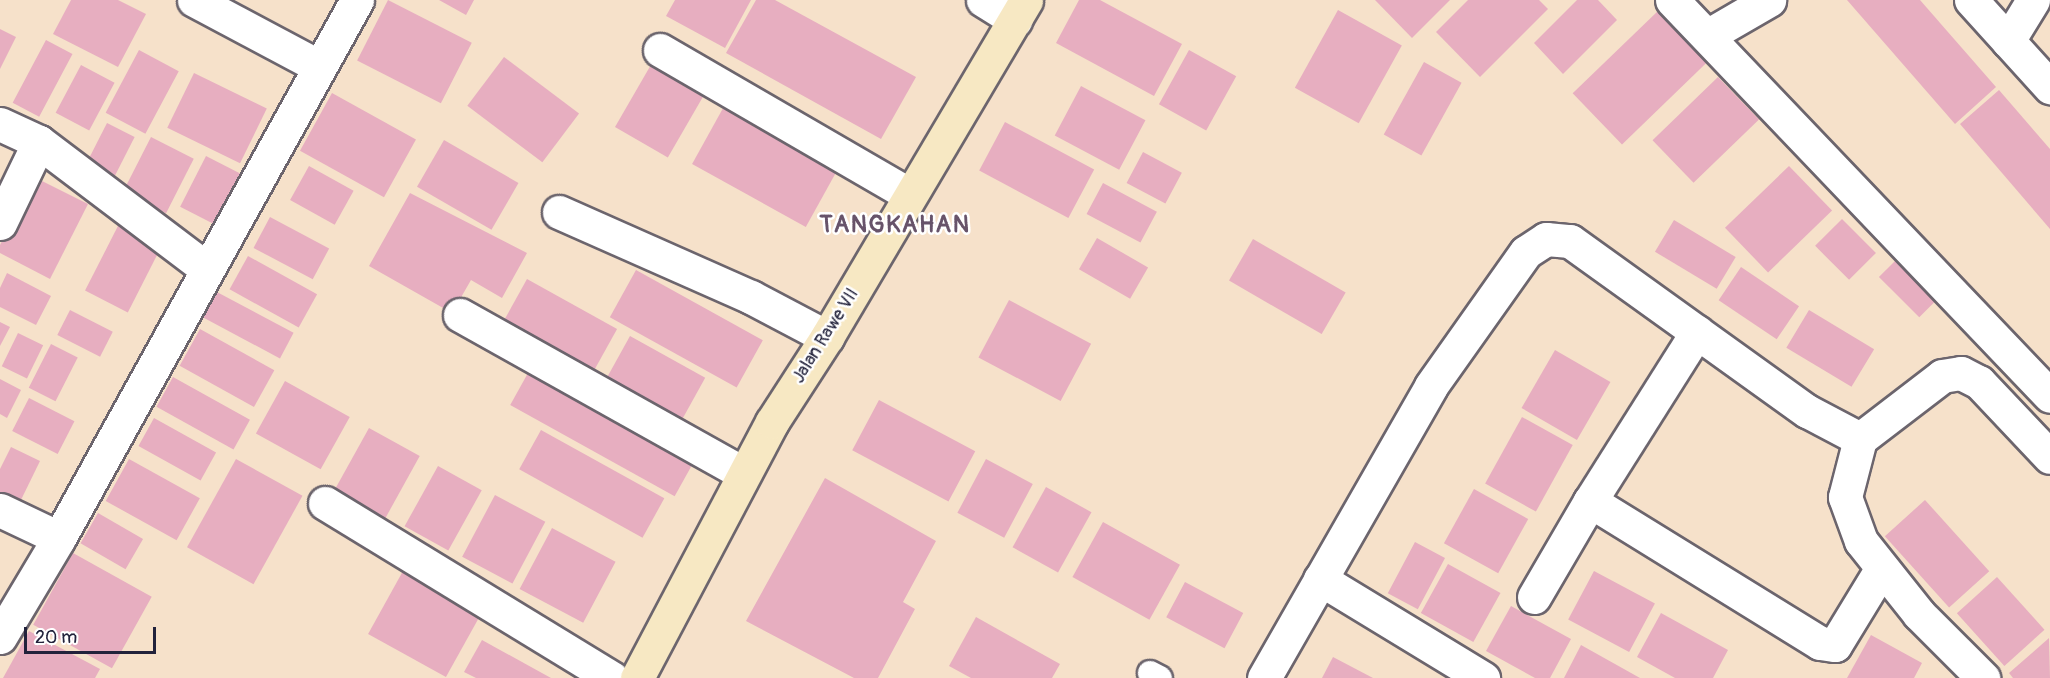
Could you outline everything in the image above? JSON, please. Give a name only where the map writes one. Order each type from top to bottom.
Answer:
[{"type":"main road","name":"Jalan Rawe VII","points":[[637,678],[772,422],[827,337],[1020,10]]},
{"type":"street","points":[[194,0],[318,66]]},
{"type":"street","points":[[0,636],[59,538],[318,66],[357,0]]},
{"type":"street","points":[[983,0],[1020,10]]},
{"type":"street","points":[[1672,0],[2050,396]]},
{"type":"street","points":[[1707,36],[1769,0]]},
{"type":"street","points":[[1971,0],[2050,87]]},
{"type":"street","points":[[2008,41],[2033,0]]},
{"type":"street","points":[[660,50],[910,195]]},
{"type":"street","points":[[0,124],[39,142],[207,269]]},
{"type":"street","points":[[0,223],[39,142]]},
{"type":"street","points":[[559,212],[751,297],[827,337]]},
{"type":"street","points":[[1264,678],[1431,386],[1526,252],[1546,239],[1569,242],[1807,411],[1860,439]]},
{"type":"street","points":[[460,315],[744,474]]},
{"type":"street","points":[[1534,597],[1590,501],[1697,332]]},
{"type":"street","points":[[1983,678],[1919,614],[1861,541],[1845,497],[1860,439],[1942,376],[1961,373],[1979,382],[2050,457]]},
{"type":"street","points":[[1590,501],[1820,643],[1835,645],[1882,568]]},
{"type":"street","points":[[325,503],[612,678]]},
{"type":"street","points":[[0,510],[59,538]]},
{"type":"street","points":[[1320,579],[1483,678]]},
{"type":"building","points":[[71,0],[118,0],[146,14],[118,67],[53,34]]},
{"type":"building","points":[[388,0],[472,43],[441,103],[357,61]]},
{"type":"building","points":[[439,0],[474,0],[466,15]]},
{"type":"building","points":[[675,0],[751,0],[725,48],[666,16]]},
{"type":"building","points":[[756,0],[775,0],[916,77],[881,139],[726,53]]},
{"type":"building","points":[[1079,0],[1100,0],[1182,44],[1154,96],[1056,43]]},
{"type":"building","points":[[1375,0],[1450,0],[1412,38]]},
{"type":"building","points":[[1468,0],[1539,0],[1548,9],[1480,77],[1436,32]]},
{"type":"building","points":[[1577,0],[1598,0],[1617,20],[1563,74],[1534,43]]},
{"type":"building","points":[[1847,0],[1920,0],[1996,87],[1955,124]]},
{"type":"building","points":[[1338,10],[1402,45],[1359,123],[1295,88]]},
{"type":"building","points":[[1659,10],[1708,61],[1622,144],[1573,93]]},
{"type":"building","points":[[0,29],[16,37],[0,69]]},
{"type":"building","points":[[46,40],[72,54],[39,117],[13,103]]},
{"type":"building","points":[[139,50],[179,71],[145,134],[106,113]]},
{"type":"building","points":[[1189,50],[1236,76],[1206,130],[1159,104]]},
{"type":"building","points":[[504,57],[579,114],[542,162],[467,106]]},
{"type":"building","points":[[1424,62],[1462,83],[1421,155],[1384,135]]},
{"type":"building","points":[[652,63],[705,94],[668,158],[615,127]]},
{"type":"building","points":[[81,65],[115,83],[89,131],[56,113]]},
{"type":"building","points":[[194,73],[267,109],[240,163],[167,128]]},
{"type":"building","points":[[1718,77],[1759,119],[1694,183],[1653,140]]},
{"type":"building","points":[[1081,86],[1145,120],[1119,170],[1055,135]]},
{"type":"building","points":[[1999,90],[2050,149],[2050,229],[1960,124]]},
{"type":"building","points":[[332,93],[416,140],[384,197],[300,151]]},
{"type":"building","points":[[727,101],[841,164],[806,227],[692,164]]},
{"type":"building","points":[[1005,122],[1094,169],[1068,218],[979,171]]},
{"type":"building","points":[[107,123],[135,137],[111,183],[84,168]]},
{"type":"building","points":[[151,137],[194,159],[166,213],[123,191]]},
{"type":"building","points":[[444,140],[518,183],[491,230],[417,187]]},
{"type":"building","points":[[1143,152],[1182,173],[1165,204],[1127,183]]},
{"type":"building","points":[[206,156],[242,174],[216,225],[180,207]]},
{"type":"building","points":[[309,166],[354,191],[335,225],[290,200]]},
{"type":"building","points":[[1789,166],[1832,211],[1768,272],[1725,228]]},
{"type":"building","points":[[34,177],[88,204],[50,279],[0,253],[0,245]]},
{"type":"building","points":[[1103,183],[1157,212],[1140,243],[1087,214]]},
{"type":"building","points":[[410,193],[527,253],[502,298],[471,280],[452,313],[369,266]]},
{"type":"building","points":[[270,217],[329,248],[313,279],[254,248]]},
{"type":"building","points":[[1842,219],[1876,253],[1849,280],[1815,246]]},
{"type":"building","points":[[1674,220],[1736,257],[1717,289],[1655,252]]},
{"type":"building","points":[[120,222],[163,244],[128,312],[85,291]]},
{"type":"building","points":[[1097,238],[1148,268],[1130,299],[1079,269]]},
{"type":"building","points":[[1253,239],[1346,292],[1322,334],[1229,281]]},
{"type":"building","points":[[1903,253],[1943,293],[1919,317],[1879,277]]},
{"type":"building","points":[[248,256],[317,294],[299,328],[230,289]]},
{"type":"building","points":[[1741,267],[1799,306],[1777,339],[1719,300]]},
{"type":"building","points":[[636,270],[763,340],[737,388],[610,317]]},
{"type":"building","points":[[7,273],[51,296],[36,325],[0,307],[0,288]]},
{"type":"building","points":[[527,279],[617,329],[588,381],[498,331]]},
{"type":"building","points":[[215,291],[294,333],[280,358],[201,317]]},
{"type":"building","points":[[1009,300],[1091,344],[1061,401],[978,357]]},
{"type":"building","points":[[70,310],[113,332],[100,357],[57,335]]},
{"type":"building","points":[[1809,310],[1874,349],[1851,387],[1786,348]]},
{"type":"building","points":[[0,322],[10,327],[0,346]]},
{"type":"building","points":[[200,329],[274,370],[254,407],[180,366]]},
{"type":"building","points":[[18,333],[43,345],[27,379],[2,366]]},
{"type":"building","points":[[630,336],[705,378],[678,427],[603,385]]},
{"type":"building","points":[[51,344],[78,358],[55,401],[29,388]]},
{"type":"building","points":[[1555,350],[1610,382],[1577,440],[1522,408]]},
{"type":"building","points":[[533,364],[697,455],[675,496],[510,405]]},
{"type":"building","points":[[173,377],[250,420],[233,449],[157,407]]},
{"type":"building","points":[[0,379],[21,390],[7,418],[0,414]]},
{"type":"building","points":[[285,381],[350,417],[321,469],[256,433]]},
{"type":"building","points":[[29,398],[74,421],[58,454],[12,431]]},
{"type":"building","points":[[879,400],[975,451],[948,502],[852,450]]},
{"type":"building","points":[[1522,417],[1573,445],[1536,512],[1485,483]]},
{"type":"building","points":[[154,418],[216,452],[201,480],[138,446]]},
{"type":"building","points":[[369,428],[420,456],[383,522],[333,494]]},
{"type":"building","points":[[541,430],[664,498],[643,538],[519,469]]},
{"type":"building","points":[[11,447],[40,461],[19,504],[0,495],[0,469]]},
{"type":"building","points":[[129,459],[200,498],[177,540],[106,501]]},
{"type":"building","points":[[236,459],[302,496],[254,584],[187,547]]},
{"type":"building","points":[[986,459],[1033,484],[1004,538],[957,513]]},
{"type":"building","points":[[438,466],[482,490],[448,551],[405,526]]},
{"type":"building","points":[[825,478],[936,541],[903,602],[915,609],[878,678],[854,678],[746,621]]},
{"type":"building","points":[[1046,487],[1091,512],[1058,573],[1013,547]]},
{"type":"building","points":[[1474,489],[1528,519],[1498,573],[1444,543]]},
{"type":"building","points":[[495,495],[545,522],[512,584],[462,557]]},
{"type":"building","points":[[1925,500],[1989,571],[1949,607],[1885,536]]},
{"type":"building","points":[[98,513],[143,539],[126,569],[80,543]]},
{"type":"building","points":[[1103,522],[1180,565],[1149,620],[1072,577]]},
{"type":"building","points":[[552,528],[616,562],[583,623],[520,589]]},
{"type":"building","points":[[1415,542],[1445,558],[1418,609],[1388,593]]},
{"type":"building","points":[[73,553],[152,597],[112,668],[33,625]]},
{"type":"building","points":[[1448,564],[1500,593],[1473,642],[1421,613]]},
{"type":"building","points":[[403,571],[481,614],[446,677],[368,634]]},
{"type":"building","points":[[1594,571],[1655,603],[1629,652],[1568,620]]},
{"type":"building","points":[[1997,577],[2045,630],[2004,666],[1957,613]]},
{"type":"building","points":[[1185,582],[1243,613],[1224,648],[1166,617]]},
{"type":"building","points":[[1511,606],[1571,639],[1550,678],[1535,678],[1486,651]]},
{"type":"building","points":[[1661,613],[1728,650],[1713,678],[1675,678],[1637,657]]},
{"type":"building","points":[[976,617],[1060,664],[1052,678],[971,678],[949,666]]},
{"type":"building","points":[[29,631],[100,669],[95,678],[3,678]]},
{"type":"building","points":[[1871,635],[1922,663],[1914,678],[1847,678]]},
{"type":"building","points":[[2049,638],[2050,678],[2013,678],[2009,673]]},
{"type":"building","points":[[482,640],[551,678],[476,678],[464,672]]},
{"type":"building","points":[[1581,645],[1640,678],[1564,678]]},
{"type":"building","points":[[1333,657],[1373,678],[1322,678]]},
{"type":"district","name":"TANGKAHAN","points":[[895,225]]}]
